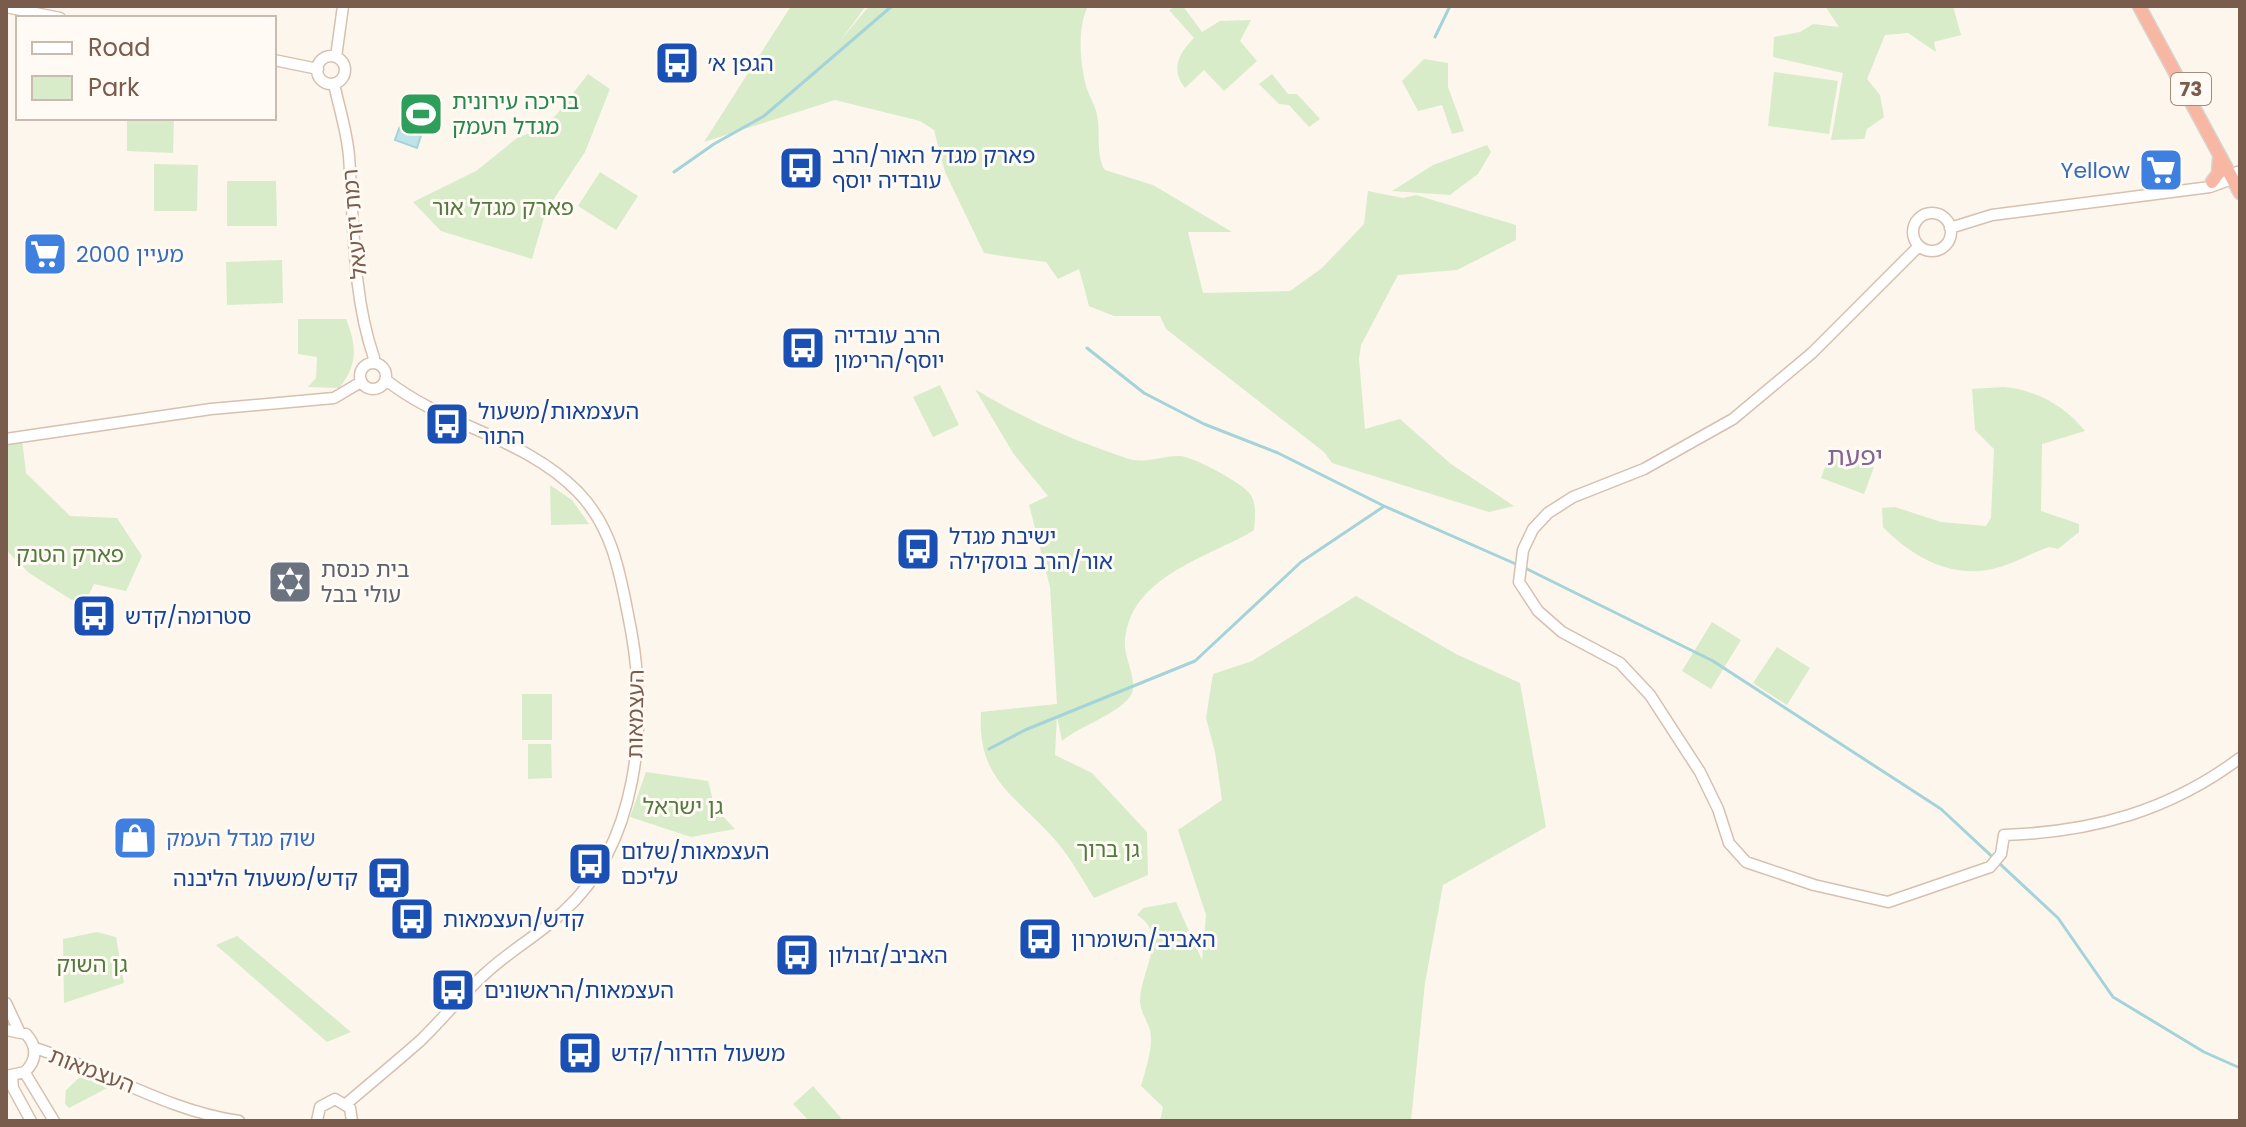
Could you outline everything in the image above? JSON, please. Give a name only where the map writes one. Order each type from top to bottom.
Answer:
[{"type":"highway","name":"73","points":[[2141,6],[2219,157],[2234,176]]},
{"type":"highway","name":"73","points":[[2141,6],[2240,192]]},
{"type":"highway","points":[[2219,157],[2214,184],[2240,192]]},
{"type":"street","points":[[318,69],[324,82],[334,84],[345,71],[336,57],[343,6]]},
{"type":"street","points":[[6,7],[50,16]]},
{"type":"street","points":[[318,69],[326,57],[336,57]]},
{"type":"street","points":[[276,60],[318,69]]},
{"type":"street","name":"רמת יזרעאל","points":[[334,84],[349,154],[351,220],[365,326],[374,358],[372,362]]},
{"type":"street","points":[[1950,228],[1992,215],[2192,190],[2234,176]]},
{"type":"street","points":[[1924,215],[1941,216],[1950,228],[1949,241],[1939,250],[1928,251],[1919,246],[1913,229],[1924,215]]},
{"type":"street","points":[[1919,246],[1812,353],[1733,419],[1644,469],[1573,497],[1548,513],[1533,529],[1523,550],[1519,582],[1546,618],[1562,632],[1620,663],[1650,695],[1700,772],[1718,809],[1729,843],[1746,862],[1863,899],[1888,902],[1980,872],[2001,854],[2004,835],[2074,829],[2159,805],[2194,790],[2240,758]]},
{"type":"street","points":[[372,362],[386,369],[386,380],[377,389],[368,388],[361,382],[361,369],[372,362]]},
{"type":"street","name":"העצמאות","points":[[317,1121],[317,1112],[324,1103],[335,1099],[346,1104],[421,1040],[488,972],[565,911],[591,881],[610,847],[635,767],[639,720],[636,662],[613,546],[595,513],[550,467],[413,401],[386,380]]},
{"type":"street","points":[[6,439],[211,409],[325,399],[361,382]]},
{"type":"street","points":[[6,1003],[19,1031]]},
{"type":"street","points":[[6,1030],[26,1034],[35,1048],[35,1059],[25,1073],[9,1076],[31,1121]]},
{"type":"street","name":"העצמאות","points":[[35,1048],[81,1063],[181,1108],[239,1121]]},
{"type":"street","points":[[25,1073],[54,1121]]},
{"type":"street","points":[[346,1104],[352,1121]]},
{"type":"green space","points":[[791,6],[866,6],[841,40],[869,6],[1088,6],[1082,25],[1081,56],[1086,86],[1097,115],[1100,157],[1105,170],[1153,185],[1232,232],[1188,232],[1203,293],[1290,291],[1322,268],[1364,224],[1368,191],[1403,198],[1416,195],[1516,225],[1516,240],[1457,270],[1398,275],[1361,345],[1359,359],[1365,429],[1400,419],[1451,464],[1514,506],[1489,512],[1332,463],[1324,452],[1166,329],[1160,316],[1114,316],[1089,306],[1079,269],[1058,279],[1046,262],[984,253],[945,172],[934,130],[920,121],[835,100],[704,142]]},
{"type":"green space","points":[[1183,6],[1202,32],[1220,21],[1251,20],[1240,41],[1257,61],[1224,91],[1204,70],[1185,88],[1180,81],[1178,62],[1194,38],[1169,10]]},
{"type":"green space","points":[[1825,6],[1953,6],[1961,35],[1934,42],[1936,52],[1908,33],[1885,35],[1867,79],[1880,95],[1884,117],[1867,129],[1864,139],[1831,140],[1843,73],[1773,57],[1774,37],[1800,32],[1813,24],[1839,27]]},
{"type":"green space","points":[[1424,59],[1448,63],[1448,87],[1464,131],[1452,134],[1442,105],[1418,111],[1402,81]]},
{"type":"green space","points":[[1774,72],[1838,81],[1829,134],[1768,126]]},
{"type":"green space","name":"פארק מגדל אור","points":[[588,74],[610,89],[585,152],[546,211],[532,259],[441,231],[413,202],[476,171],[517,138],[538,130],[556,115]]},
{"type":"green space","points":[[1272,74],[1288,94],[1297,94],[1320,119],[1309,127],[1289,105],[1279,104],[1259,84]]},
{"type":"green space","points":[[127,120],[174,120],[173,153],[127,151]]},
{"type":"green space","points":[[1487,145],[1491,152],[1478,174],[1450,195],[1392,191],[1433,165]]},
{"type":"green space","points":[[154,164],[198,165],[197,211],[154,211]]},
{"type":"green space","points":[[600,172],[638,196],[616,230],[578,206]]},
{"type":"green space","points":[[227,181],[276,181],[277,226],[227,226]]},
{"type":"green space","points":[[282,260],[283,303],[227,305],[226,262]]},
{"type":"green space","points":[[298,319],[346,319],[354,355],[350,371],[339,388],[308,387],[316,378],[317,357],[298,354]]},
{"type":"green space","points":[[940,385],[959,425],[933,437],[913,397]]},
{"type":"green space","points":[[2003,387],[2026,391],[2048,400],[2085,431],[2042,444],[2041,511],[2079,524],[2079,532],[2058,549],[2049,547],[1996,568],[1964,571],[1934,563],[1907,548],[1883,527],[1882,508],[1895,507],[1941,522],[1986,526],[1991,518],[1994,449],[1975,430],[1972,389]]},
{"type":"green space","name":"גן ברוך","points":[[975,389],[1049,428],[1126,458],[1140,460],[1181,456],[1196,461],[1246,489],[1254,502],[1254,530],[1168,575],[1138,604],[1129,623],[1125,645],[1133,682],[1132,693],[1127,700],[1111,713],[1062,741],[1057,716],[1055,755],[1092,773],[1147,832],[1148,875],[1094,898],[1061,847],[1002,785],[985,755],[981,712],[1057,704],[1050,587],[1029,505],[1048,496],[1013,453]]},
{"type":"green space","name":"פארק הטנק","points":[[22,439],[26,473],[70,516],[117,518],[142,556],[126,591],[94,584],[83,607],[29,573],[6,550],[6,442]]},
{"type":"green space","points":[[1831,451],[1874,467],[1864,494],[1821,478]]},
{"type":"green space","points":[[550,485],[572,500],[589,524],[551,525]]},
{"type":"green space","points":[[1356,596],[1456,654],[1520,683],[1546,827],[1443,885],[1425,983],[1411,1121],[1160,1121],[1163,1107],[1141,1086],[1151,1037],[1140,1001],[1152,943],[1147,923],[1137,915],[1143,908],[1176,902],[1202,960],[1206,915],[1178,830],[1222,800],[1206,718],[1213,674],[1252,661]]},
{"type":"green space","points":[[1712,622],[1741,640],[1711,689],[1682,671]]},
{"type":"green space","points":[[1777,647],[1810,668],[1787,705],[1753,683]]},
{"type":"green space","points":[[522,694],[552,694],[552,740],[522,740]]},
{"type":"green space","points":[[528,744],[551,744],[552,778],[528,779]]},
{"type":"green space","name":"גן ישראל","points":[[646,772],[708,781],[715,808],[735,829],[691,837],[630,817]]},
{"type":"green space","name":"גן השוק","points":[[97,932],[116,937],[124,983],[64,1003],[63,939]]},
{"type":"green space","points":[[237,936],[351,1032],[327,1042],[216,945]]},
{"type":"green space","points":[[80,1077],[106,1080],[111,1086],[69,1108],[65,1104],[66,1090]]},
{"type":"green space","points":[[813,1086],[841,1118],[838,1121],[809,1121],[793,1104]]},
{"type":"water","name":"בריכה עירונית מגדל העמק","points":[[411,95],[441,105],[434,126],[425,123],[417,148],[395,140]]},
{"type":"waterway","points":[[674,172],[714,144],[764,116],[892,6]]},
{"type":"waterway","points":[[1435,37],[1450,6]]},
{"type":"waterway","points":[[1087,348],[1144,393],[1204,424],[1278,453],[1384,506],[1518,565]]},
{"type":"waterway","points":[[989,749],[1025,730],[1195,661],[1301,562],[1383,507]]},
{"type":"waterway","points":[[1525,568],[1713,661],[1941,809],[2058,918],[2113,997],[2204,1052],[2240,1068]]},
{"type":"place","name":"הגפן א׳","points":[[677,63]]},
{"type":"place","name":"בריכה עירונית מגדל העמק","points":[[421,114]]},
{"type":"place","name":"פארק מגדל האור/הרב עובדיה יוסף","points":[[801,168]]},
{"type":"place","name":"Yellow","points":[[2161,170]]},
{"type":"place","name":"מעיין 2000","points":[[45,254]]},
{"type":"place","name":"הרב עובדיה יוסף/הרימון","points":[[803,348]]},
{"type":"place","name":"העצמאות/משעול התור","points":[[447,424]]},
{"type":"place","name":"ישיבת מגדל אור/הרב בוסקילה","points":[[918,549]]},
{"type":"place","name":"בית כנסת עולי בבל","points":[[290,582]]},
{"type":"place","name":"סטרומה/קדש","points":[[94,616]]},
{"type":"place","name":"שוק מגדל העמק","points":[[135,838]]},
{"type":"place","name":"העצמאות/שלום עליכם","points":[[590,864]]},
{"type":"place","name":"קדש/משעול הליבנה","points":[[389,878]]},
{"type":"place","name":"קדש/העצמאות","points":[[412,919]]},
{"type":"place","name":"האביב/השומרון","points":[[1040,939]]},
{"type":"place","name":"האביב/זבולון","points":[[797,955]]},
{"type":"place","name":"העצמאות/הראשונים","points":[[453,990]]},
{"type":"place","name":"משעול הדרור/קדש","points":[[580,1053]]},
{"type":"district","name":"יפעת","points":[[1855,456]]}]
